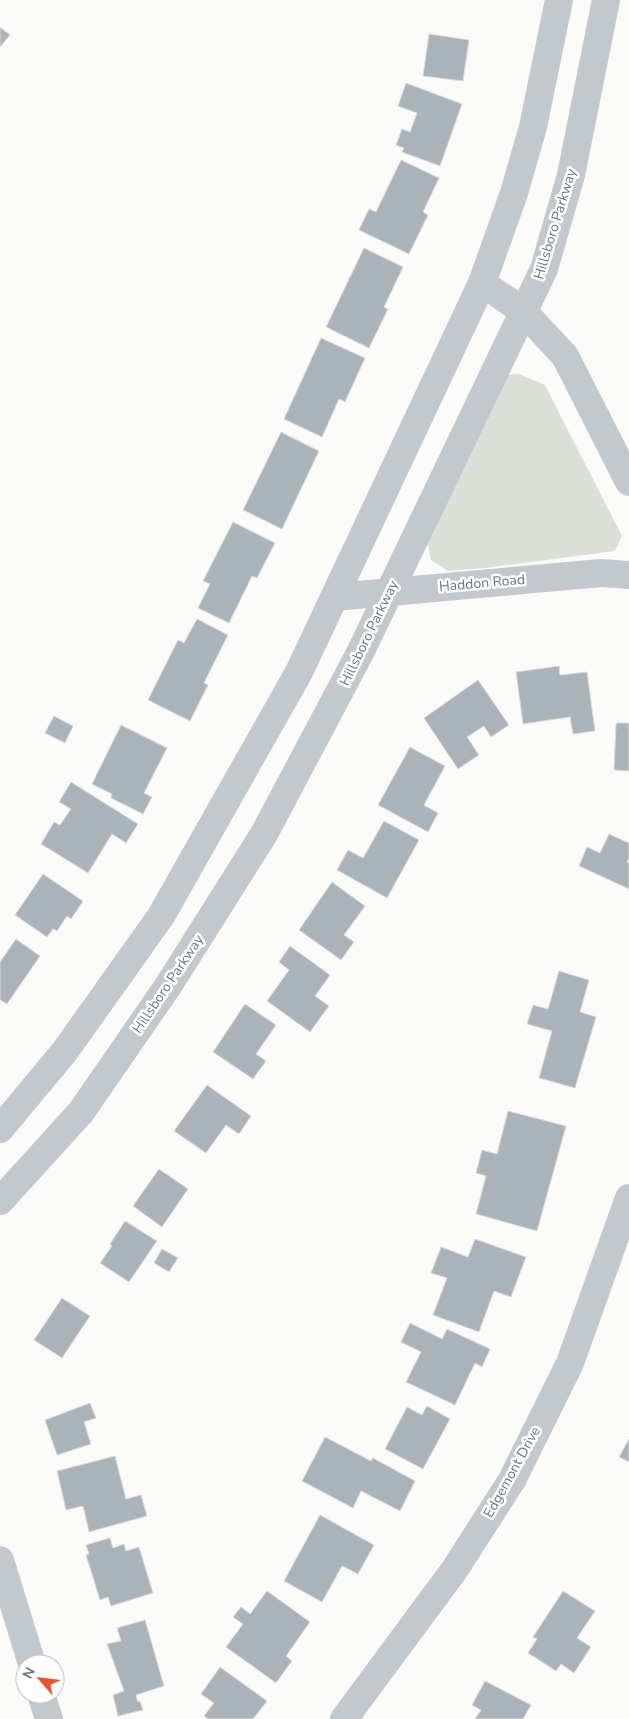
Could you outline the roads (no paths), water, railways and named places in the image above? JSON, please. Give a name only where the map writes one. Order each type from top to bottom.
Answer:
[{"type":"street","points":[[0,1129],[65,1051],[161,916],[299,672],[336,597],[482,283],[514,193],[533,127],[559,0]]},
{"type":"street","name":"Hillsboro Parkway","points":[[0,1201],[81,1112],[168,986],[264,834],[361,651],[522,311],[544,269],[571,175],[606,0]]},
{"type":"street","points":[[482,283],[522,311],[565,356],[629,482]]},
{"type":"street","name":"Haddon Road","points":[[336,597],[601,573],[629,575]]},
{"type":"street","name":"Edgemont Drive","points":[[344,1719],[455,1569],[512,1480],[570,1363],[629,1198]]},
{"type":"street","points":[[0,1560],[29,1654]]},
{"type":"street","points":[[44,1704],[49,1719]]}]
